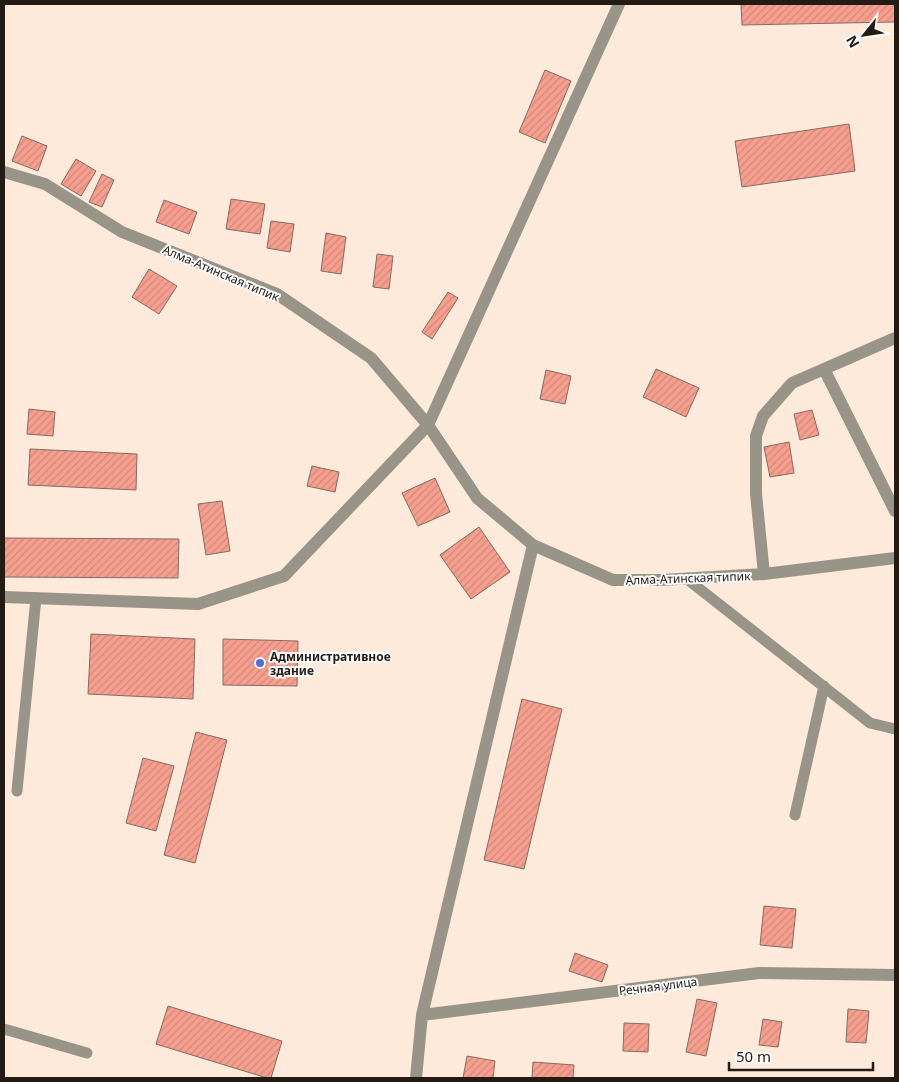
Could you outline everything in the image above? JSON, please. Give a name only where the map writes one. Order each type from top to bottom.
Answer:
[{"type":"street","points":[[4,597],[198,604],[284,576],[428,425],[619,4]]},
{"type":"street","name":"Алма-Атинская типик","points":[[4,172],[45,184],[122,232],[277,294],[371,358],[428,425],[477,498],[533,545],[612,580],[662,580],[764,574],[895,558]]},
{"type":"street","name":"Алма-Атинская типик","points":[[764,574],[756,494],[756,436],[763,416],[792,383],[895,338]]},
{"type":"street","points":[[824,369],[895,511]]},
{"type":"street","points":[[416,1078],[422,1015],[533,545]]},
{"type":"street","name":"Речная улица","points":[[422,1015],[759,973],[895,975]]},
{"type":"lane","points":[[687,579],[870,723],[895,729]]},
{"type":"lane","points":[[17,791],[36,598]]},
{"type":"lane","points":[[795,815],[824,686]]},
{"type":"lane","points":[[4,1029],[88,1052]]},
{"type":"building","points":[[741,4],[895,4],[895,22],[742,25]]},
{"type":"building","points":[[545,70],[571,81],[545,143],[519,132]]},
{"type":"building","points":[[849,124],[855,171],[742,187],[735,141]]},
{"type":"building","points":[[22,136],[47,146],[38,171],[12,161]]},
{"type":"building","points":[[76,159],[96,171],[81,196],[61,184]]},
{"type":"building","points":[[102,174],[114,180],[102,207],[89,202]]},
{"type":"building","points":[[231,199],[265,204],[260,234],[226,229]]},
{"type":"building","points":[[164,200],[197,212],[189,234],[156,222]]},
{"type":"building","points":[[271,221],[294,224],[290,252],[267,248]]},
{"type":"building","points":[[326,233],[346,237],[341,274],[321,271]]},
{"type":"building","points":[[377,254],[393,256],[389,289],[373,287]]},
{"type":"building","points":[[149,269],[177,286],[159,314],[132,297]]},
{"type":"building","points":[[448,292],[458,298],[432,339],[422,332]]},
{"type":"building","points":[[656,369],[699,388],[686,417],[643,397]]},
{"type":"building","points":[[546,370],[571,376],[565,404],[540,399]]},
{"type":"building","points":[[29,409],[55,412],[53,436],[27,434]]},
{"type":"building","points":[[812,410],[819,435],[800,440],[794,414]]},
{"type":"building","points":[[789,442],[794,473],[770,477],[764,447]]},
{"type":"building","points":[[30,449],[137,454],[136,490],[28,485]]},
{"type":"building","points":[[312,466],[339,472],[335,492],[307,486]]},
{"type":"building","points":[[435,478],[450,512],[418,526],[402,493]]},
{"type":"building","points":[[222,501],[230,551],[206,555],[198,504]]},
{"type":"building","points":[[479,527],[510,572],[471,599],[440,555]]},
{"type":"building","points":[[4,538],[179,539],[178,578],[4,577]]},
{"type":"building","points":[[91,634],[195,639],[193,699],[88,694]]},
{"type":"building","name":"Административное здание","points":[[223,639],[298,641],[297,686],[223,685]]},
{"type":"building","points":[[522,699],[562,709],[524,869],[484,860]]},
{"type":"building","points":[[196,732],[227,740],[195,863],[164,855]]},
{"type":"building","points":[[143,758],[174,766],[156,831],[126,823]]},
{"type":"building","points":[[764,906],[796,909],[792,948],[760,945]]},
{"type":"building","points":[[575,953],[608,965],[602,982],[569,971]]},
{"type":"building","points":[[697,999],[717,1003],[706,1056],[686,1052]]},
{"type":"building","points":[[168,1006],[282,1041],[271,1078],[156,1044]]},
{"type":"building","points":[[848,1009],[869,1011],[866,1043],[846,1042]]},
{"type":"building","points":[[763,1019],[782,1022],[778,1047],[759,1045]]},
{"type":"building","points":[[624,1023],[649,1024],[648,1052],[623,1051]]},
{"type":"building","points":[[467,1056],[495,1061],[493,1078],[463,1078]]},
{"type":"building","points":[[533,1062],[574,1065],[573,1078],[532,1078]]},
{"type":"place","name":"Административное здание","points":[[260,663]]}]
